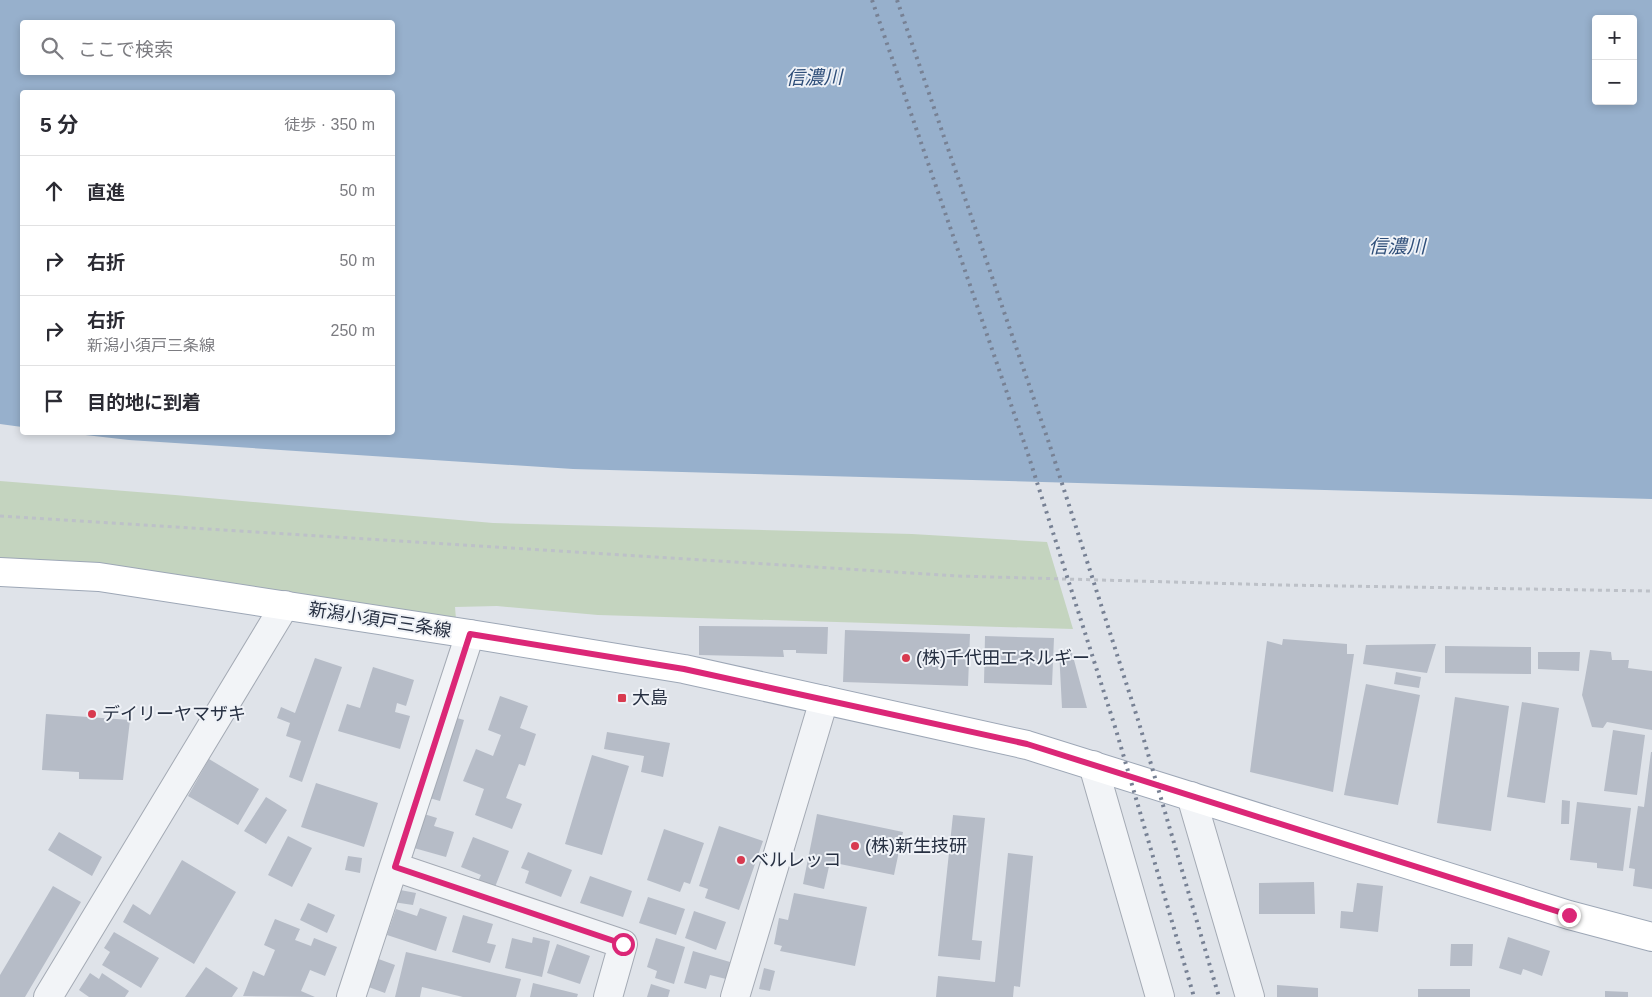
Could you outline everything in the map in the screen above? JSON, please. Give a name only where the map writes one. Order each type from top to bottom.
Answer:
[{"type":"main road","name":"新潟小須戸三条線","points":[[0,572],[99,576],[684,669],[1027,744],[1569,915],[1652,937]]},
{"type":"street","points":[[48,997],[285,606]]},
{"type":"street","points":[[351,997],[470,634]]},
{"type":"street","points":[[735,997],[824,700]]},
{"type":"street","points":[[1093,765],[1160,997]]},
{"type":"street","points":[[1191,796],[1250,997]]},
{"type":"street","points":[[395,867],[623,944],[608,997]]},
{"type":"path","points":[[0,516],[957,576],[1290,585],[1652,591]]},
{"type":"green space","points":[[0,481],[493,523],[912,534],[1047,542],[1073,629],[598,615],[497,606],[455,607],[456,619],[0,561]]},
{"type":"water","name":"信濃川","points":[[0,0],[1652,0],[1652,499],[573,469],[129,440],[85,435],[395,435],[395,90],[20,90],[20,427],[0,424]]},
{"type":"building","points":[[699,626],[828,627],[827,654],[796,653],[796,650],[783,650],[784,657],[699,655]]},
{"type":"building","name":"(株)千代田エネルギー","points":[[845,630],[970,634],[968,686],[843,682]]},
{"type":"building","points":[[985,636],[1054,638],[1052,685],[984,683]]},
{"type":"building","points":[[1283,639],[1347,644],[1347,654],[1354,654],[1333,792],[1250,772],[1267,641],[1282,645]]},
{"type":"building","points":[[1436,644],[1427,673],[1363,664],[1366,645]]},
{"type":"building","points":[[1445,646],[1531,647],[1531,674],[1445,673]]},
{"type":"building","points":[[1071,649],[1087,708],[1062,708],[1059,650]]},
{"type":"building","points":[[1590,650],[1611,652],[1612,660],[1629,660],[1628,668],[1652,671],[1652,730],[1607,722],[1603,728],[1592,727],[1582,695]]},
{"type":"building","points":[[1538,652],[1580,652],[1579,671],[1538,669]]},
{"type":"building","points":[[315,658],[342,667],[302,782],[289,777],[301,741],[286,736],[290,723],[277,718],[281,707],[295,713]]},
{"type":"building","points":[[373,667],[414,680],[406,706],[397,703],[395,712],[410,716],[400,749],[338,731],[347,704],[360,708]]},
{"type":"building","points":[[1396,672],[1421,677],[1419,688],[1394,684]]},
{"type":"building","points":[[1366,684],[1420,695],[1398,805],[1344,795]]},
{"type":"building","points":[[500,696],[528,706],[520,728],[536,734],[525,766],[519,764],[506,798],[522,804],[512,829],[475,815],[484,789],[463,781],[476,749],[493,756],[501,735],[488,730]]},
{"type":"building","points":[[1455,697],[1509,706],[1491,831],[1437,823]]},
{"type":"building","points":[[1522,702],[1559,708],[1545,803],[1507,797]]},
{"type":"building","points":[[46,714],[130,720],[123,780],[79,779],[79,772],[42,770]]},
{"type":"building","points":[[450,716],[464,720],[440,801],[426,797]]},
{"type":"building","points":[[1613,730],[1645,735],[1637,795],[1604,791]]},
{"type":"building","points":[[607,732],[670,743],[663,777],[641,772],[644,756],[604,749]]},
{"type":"building","points":[[1651,752],[1652,889],[1633,886],[1635,869],[1629,868],[1638,806],[1644,807]]},
{"type":"building","points":[[592,755],[629,766],[602,855],[565,844]]},
{"type":"building","points":[[209,759],[259,789],[238,825],[188,796]]},
{"type":"building","points":[[316,783],[378,803],[364,847],[301,827]]},
{"type":"building","points":[[266,797],[287,810],[266,844],[244,831]]},
{"type":"building","points":[[1562,800],[1570,801],[1569,824],[1561,824]]},
{"type":"building","points":[[1577,802],[1631,808],[1623,871],[1597,868],[1597,863],[1570,860]]},
{"type":"building","points":[[424,814],[437,818],[434,826],[454,832],[446,857],[414,848]]},
{"type":"building","name":"(株)新生技研","points":[[817,814],[903,832],[894,875],[830,862],[824,889],[803,884]]},
{"type":"building","points":[[953,815],[985,818],[972,940],[982,941],[980,960],[938,956]]},
{"type":"building","points":[[719,826],[763,841],[739,910],[705,898],[708,889],[699,886]]},
{"type":"building","points":[[664,829],[704,843],[690,884],[684,882],[680,892],[647,880]]},
{"type":"building","points":[[59,832],[102,857],[92,876],[48,850]]},
{"type":"building","points":[[288,836],[312,848],[292,887],[268,875]]},
{"type":"building","points":[[473,837],[509,851],[495,887],[478,881],[481,875],[461,867]]},
{"type":"building","points":[[528,852],[572,870],[561,897],[525,883],[529,871],[521,868]]},
{"type":"building","points":[[1008,853],[1033,856],[1020,987],[1014,986],[1013,997],[936,997],[938,976],[995,982]]},
{"type":"building","points":[[348,856],[362,858],[360,873],[345,870]]},
{"type":"building","points":[[182,860],[236,892],[194,964],[123,922],[133,904],[150,915]]},
{"type":"building","points":[[590,876],[632,891],[623,917],[580,903]]},
{"type":"building","points":[[1314,882],[1315,914],[1259,914],[1259,883]]},
{"type":"building","points":[[1357,883],[1383,886],[1378,932],[1340,928],[1341,911],[1353,912]]},
{"type":"building","points":[[53,886],[81,902],[25,997],[0,997],[0,975]]},
{"type":"building","points":[[395,889],[416,893],[413,905],[393,902]]},
{"type":"building","points":[[794,893],[867,907],[855,966],[780,951],[782,946],[774,944],[779,918],[788,920]]},
{"type":"building","points":[[648,897],[685,909],[676,935],[639,923]]},
{"type":"building","points":[[308,903],[335,915],[327,933],[300,920]]},
{"type":"building","points":[[420,908],[447,917],[436,951],[387,935],[396,909],[417,916]]},
{"type":"building","points":[[694,911],[726,922],[716,950],[685,938]]},
{"type":"building","points":[[463,915],[493,924],[487,943],[496,945],[490,963],[452,952]]},
{"type":"building","points":[[275,919],[300,929],[295,940],[311,946],[314,938],[337,947],[325,976],[310,970],[301,991],[315,997],[243,996],[253,971],[264,976],[275,950],[264,945]]},
{"type":"building","points":[[114,932],[159,958],[141,988],[102,965],[110,952],[104,948]]},
{"type":"building","points":[[533,937],[550,941],[542,977],[505,968],[512,938],[532,943]]},
{"type":"building","points":[[1508,937],[1550,951],[1542,976],[1523,969],[1521,975],[1499,968]]},
{"type":"building","points":[[656,938],[685,947],[674,984],[655,978],[657,971],[647,967]]},
{"type":"building","points":[[557,944],[590,956],[580,984],[547,973]]},
{"type":"building","points":[[1451,944],[1473,944],[1472,966],[1450,966]]},
{"type":"building","points":[[693,951],[730,962],[726,979],[710,975],[706,989],[684,983]]},
{"type":"building","points":[[406,952],[521,979],[516,997],[463,997],[422,987],[420,997],[395,997]]},
{"type":"building","points":[[373,957],[395,965],[385,993],[363,985]]},
{"type":"building","points":[[206,967],[238,988],[232,997],[185,997]]},
{"type":"building","points":[[764,968],[775,971],[770,991],[759,989]]},
{"type":"building","points":[[90,973],[99,979],[102,973],[129,991],[125,997],[89,997],[79,990]]},
{"type":"building","points":[[533,983],[578,994],[577,997],[530,997]]},
{"type":"building","points":[[651,984],[670,990],[668,997],[647,997]]},
{"type":"building","points":[[1277,985],[1318,988],[1318,997],[1277,997]]},
{"type":"building","points":[[1418,989],[1470,989],[1470,997],[1418,997]]},
{"type":"building","points":[[1605,991],[1628,992],[1628,997],[1605,997]]},
{"type":"railway","points":[[872,0],[1027,451],[1116,730],[1194,997]]},
{"type":"railway","points":[[897,0],[1049,443],[1139,723],[1219,997]]},
{"type":"place","name":"(株)千代田エネルギー","points":[[906,658]]},
{"type":"place","name":"大島","points":[[622,698]]},
{"type":"place","name":"デイリーヤマザキ","points":[[92,714]]},
{"type":"place","name":"(株)新生技研","points":[[855,846]]},
{"type":"place","name":"ベルレッコ","points":[[741,860]]},
{"type":"route","points":[[623,944],[395,867],[470,634],[684,669],[1027,744],[1569,915]]}]
